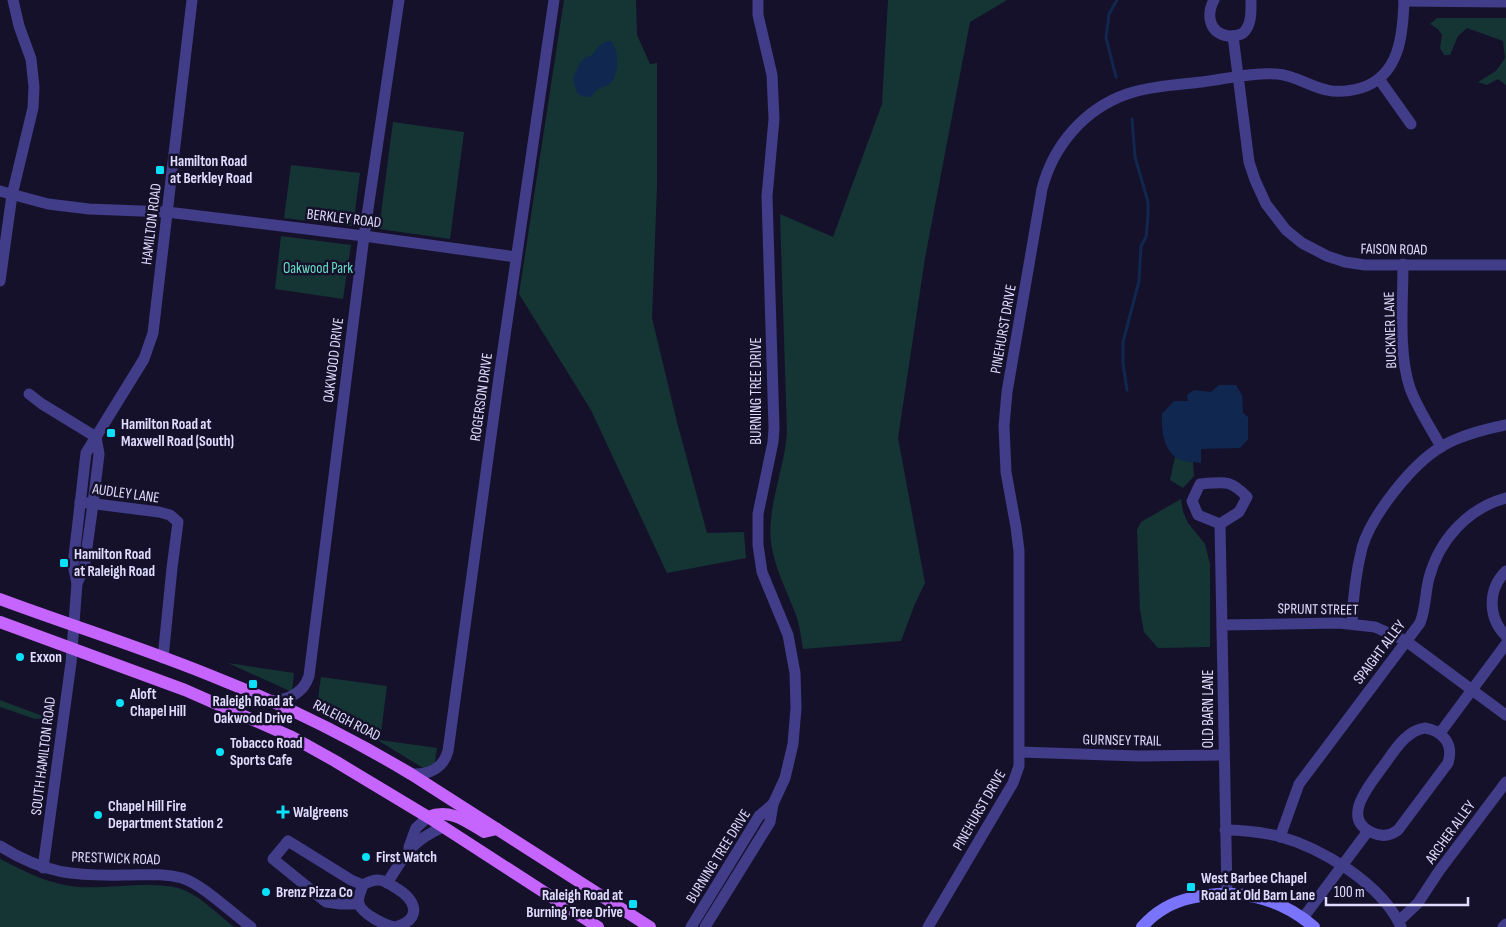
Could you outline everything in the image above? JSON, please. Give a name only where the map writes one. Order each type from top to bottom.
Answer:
[{"type":"main road","name":"RALEIGH ROAD","points":[[0,599],[222,680],[323,725],[377,753],[411,774],[650,927]]},
{"type":"main road","points":[[0,622],[185,690],[292,737],[336,761],[428,817],[598,927]]},
{"type":"main road","points":[[428,817],[438,814],[452,815],[461,818],[484,832],[497,829]]},
{"type":"street","points":[[0,281],[12,195],[33,108],[34,87],[31,59],[19,26],[13,0]]},
{"type":"street","name":"HAMILTON ROAD","points":[[71,648],[77,582],[73,565],[86,454],[144,359],[154,328],[192,0]]},
{"type":"street","name":"OAKWOOD DRIVE","points":[[271,701],[282,700],[297,693],[305,685],[309,676],[364,236],[398,0]]},
{"type":"street","name":"ROGERSON DRIVE","points":[[411,774],[427,774],[434,770],[442,764],[448,751],[516,257],[554,0]]},
{"type":"street","name":"BURNING TREE DRIVE","points":[[705,927],[770,822],[773,804],[785,778],[793,744],[796,708],[795,672],[788,635],[762,572],[758,545],[758,514],[773,442],[774,428],[767,196],[774,119],[772,75],[758,15],[758,0]]},
{"type":"street","points":[[1214,0],[1209,20],[1212,28],[1223,35],[1233,36],[1242,34],[1248,26],[1251,16],[1251,0]]},
{"type":"street","points":[[1404,0],[1506,2]]},
{"type":"street","name":"PINEHURST DRIVE","points":[[928,927],[1013,783],[1019,766],[1019,551],[1006,472],[1004,426],[1007,392],[1045,179],[1053,158],[1066,139],[1082,122],[1103,106],[1127,94],[1138,91],[1238,77],[1277,74],[1291,76],[1310,85],[1328,90],[1348,92],[1366,86],[1379,79],[1396,56],[1401,42],[1404,0]]},
{"type":"street","name":"FAISON ROAD","points":[[1233,36],[1248,162],[1260,192],[1286,230],[1302,243],[1327,256],[1345,262],[1365,265],[1506,265]]},
{"type":"street","points":[[1379,79],[1411,124]]},
{"type":"street","name":"BERKLEY ROAD","points":[[0,191],[48,204],[89,209],[167,212],[516,257]]},
{"type":"street","name":"BUCKNER LANE","points":[[1403,264],[1403,342],[1406,374],[1411,390],[1441,446]]},
{"type":"street","points":[[29,394],[96,437]]},
{"type":"street","points":[[1352,623],[1354,587],[1362,547],[1371,528],[1396,490],[1409,474],[1441,446],[1481,431],[1506,425]]},
{"type":"street","name":"HAMILTON ROAD","points":[[77,582],[84,569],[93,504],[99,454],[96,437]]},
{"type":"street","points":[[1223,482],[1236,486],[1247,497],[1239,512],[1220,524],[1198,515],[1192,501],[1200,484],[1223,482]]},
{"type":"street","name":"SPAIGHT ALLEY","points":[[1280,837],[1299,784],[1414,632],[1423,614],[1429,578],[1438,553],[1446,540],[1463,522],[1475,513],[1487,505],[1506,498]]},
{"type":"street","name":"AUDLEY LANE","points":[[80,502],[159,512],[170,515],[178,522],[163,658]]},
{"type":"street","name":"OLD BARN LANE","points":[[1220,524],[1227,893]]},
{"type":"street","points":[[1506,571],[1496,584],[1492,602],[1495,620],[1506,636]]},
{"type":"street","name":"SPRUNT STREET","points":[[1222,624],[1352,623],[1375,628],[1406,641],[1506,715]]},
{"type":"street","points":[[1440,733],[1506,644]]},
{"type":"street","name":"SOUTH HAMILTON ROAD","points":[[43,868],[71,648]]},
{"type":"street","points":[[1425,728],[1440,733],[1449,745],[1450,758],[1423,799],[1403,825],[1393,834],[1381,836],[1368,831],[1361,823],[1358,813],[1362,794],[1407,736],[1417,729],[1425,728]]},
{"type":"street","name":"GURNSEY TRAIL","points":[[1020,752],[1138,756],[1223,755]]},
{"type":"street","name":"ARCHER ALLEY","points":[[1400,924],[1418,903],[1439,871],[1506,782]]},
{"type":"street","name":"BURNING TREE DRIVE","points":[[691,927],[759,816],[773,804]]},
{"type":"street","points":[[409,849],[416,828],[428,817]]},
{"type":"street","points":[[387,883],[409,849],[418,840],[443,827]]},
{"type":"street","points":[[1225,830],[1252,831],[1280,837],[1304,846],[1341,866],[1371,888],[1386,904],[1400,924]]},
{"type":"street","points":[[1303,918],[1368,831]]},
{"type":"street","points":[[359,904],[326,902],[273,859],[288,841],[350,880],[363,885]]},
{"type":"street","name":"PRESTWICK ROAD","points":[[0,846],[18,857],[43,868],[89,876],[162,874],[185,878],[251,927]]},
{"type":"street","points":[[373,880],[387,883],[406,894],[412,901],[414,910],[412,918],[401,926],[388,926],[365,912],[359,904],[359,895],[363,885],[373,880]]},
{"type":"street","points":[[1142,927],[1164,908],[1181,900],[1210,894],[1227,893],[1245,894],[1269,900],[1288,908],[1314,927]]},
{"type":"green space","points":[[564,0],[636,0],[637,35],[650,64],[657,63],[657,186],[652,318],[677,422],[707,533],[744,532],[746,558],[667,573],[591,410],[519,294]]},
{"type":"green space","points":[[888,0],[1007,0],[970,22],[925,258],[898,438],[925,583],[901,641],[803,649],[797,619],[778,570],[771,542],[770,528],[787,432],[780,214],[833,237],[882,104]]},
{"type":"green space","points":[[1437,18],[1506,18],[1506,85],[1498,79],[1487,85],[1478,82],[1496,71],[1505,58],[1503,41],[1467,28],[1458,36],[1450,55],[1444,55],[1440,48],[1442,35],[1438,29],[1430,24]]},
{"type":"green space","points":[[393,122],[464,132],[450,239],[379,229]]},
{"type":"green space","points":[[291,165],[360,173],[353,226],[284,218]]},
{"type":"green space","name":"Oakwood Park","points":[[281,236],[351,245],[343,299],[275,289]]},
{"type":"green space","points":[[1175,457],[1193,462],[1194,476],[1183,488],[1170,480]]},
{"type":"green space","points":[[1181,499],[1183,512],[1188,523],[1205,544],[1210,564],[1210,647],[1158,648],[1144,632],[1140,610],[1137,530],[1141,522]]},
{"type":"green space","points":[[228,663],[294,673],[292,692]]},
{"type":"green space","points":[[321,677],[387,686],[380,740],[437,748],[433,774],[379,741],[318,698]]},
{"type":"green space","points":[[0,700],[48,718],[35,719],[0,707]]},
{"type":"green space","points":[[0,859],[38,877],[69,886],[155,885],[178,888],[193,895],[234,927],[0,927]]},
{"type":"water","points":[[607,41],[611,41],[614,45],[617,55],[616,71],[613,80],[590,97],[579,95],[573,78],[580,63]]},
{"type":"water","points":[[1219,385],[1236,385],[1242,395],[1243,413],[1248,417],[1248,439],[1240,448],[1201,449],[1201,463],[1178,459],[1168,449],[1165,442],[1162,414],[1174,401],[1188,401],[1187,395],[1194,390],[1211,392]]},
{"type":"waterway","points":[[1116,77],[1106,38],[1109,14],[1117,0]]},
{"type":"waterway","points":[[1127,390],[1123,363],[1123,342],[1139,281],[1141,246],[1146,237],[1148,216],[1148,202],[1135,157],[1132,119]]},
{"type":"place","name":"Hamilton Road at Berkley Road","points":[[160,170]]},
{"type":"place","name":"Hamilton Road at Maxwell Road (South)","points":[[111,433]]},
{"type":"place","name":"Hamilton Road at Raleigh Road","points":[[64,563]]},
{"type":"place","name":"Exxon","points":[[20,657]]},
{"type":"place","name":"Raleigh Road at Oakwood Drive","points":[[253,684]]},
{"type":"place","name":"Aloft Chapel Hill","points":[[120,703]]},
{"type":"place","name":"Tobacco Road Sports Cafe","points":[[220,752]]},
{"type":"place","name":"Walgreens","points":[[283,812]]},
{"type":"place","name":"Chapel Hill Fire Department Station 2","points":[[98,815]]},
{"type":"place","name":"First Watch","points":[[366,857]]},
{"type":"place","name":"West Barbee Chapel Road at Old Barn Lane","points":[[1191,887]]},
{"type":"place","name":"Brenz Pizza Co","points":[[266,892]]},
{"type":"place","name":"Raleigh Road at Burning Tree Drive","points":[[633,904]]}]
